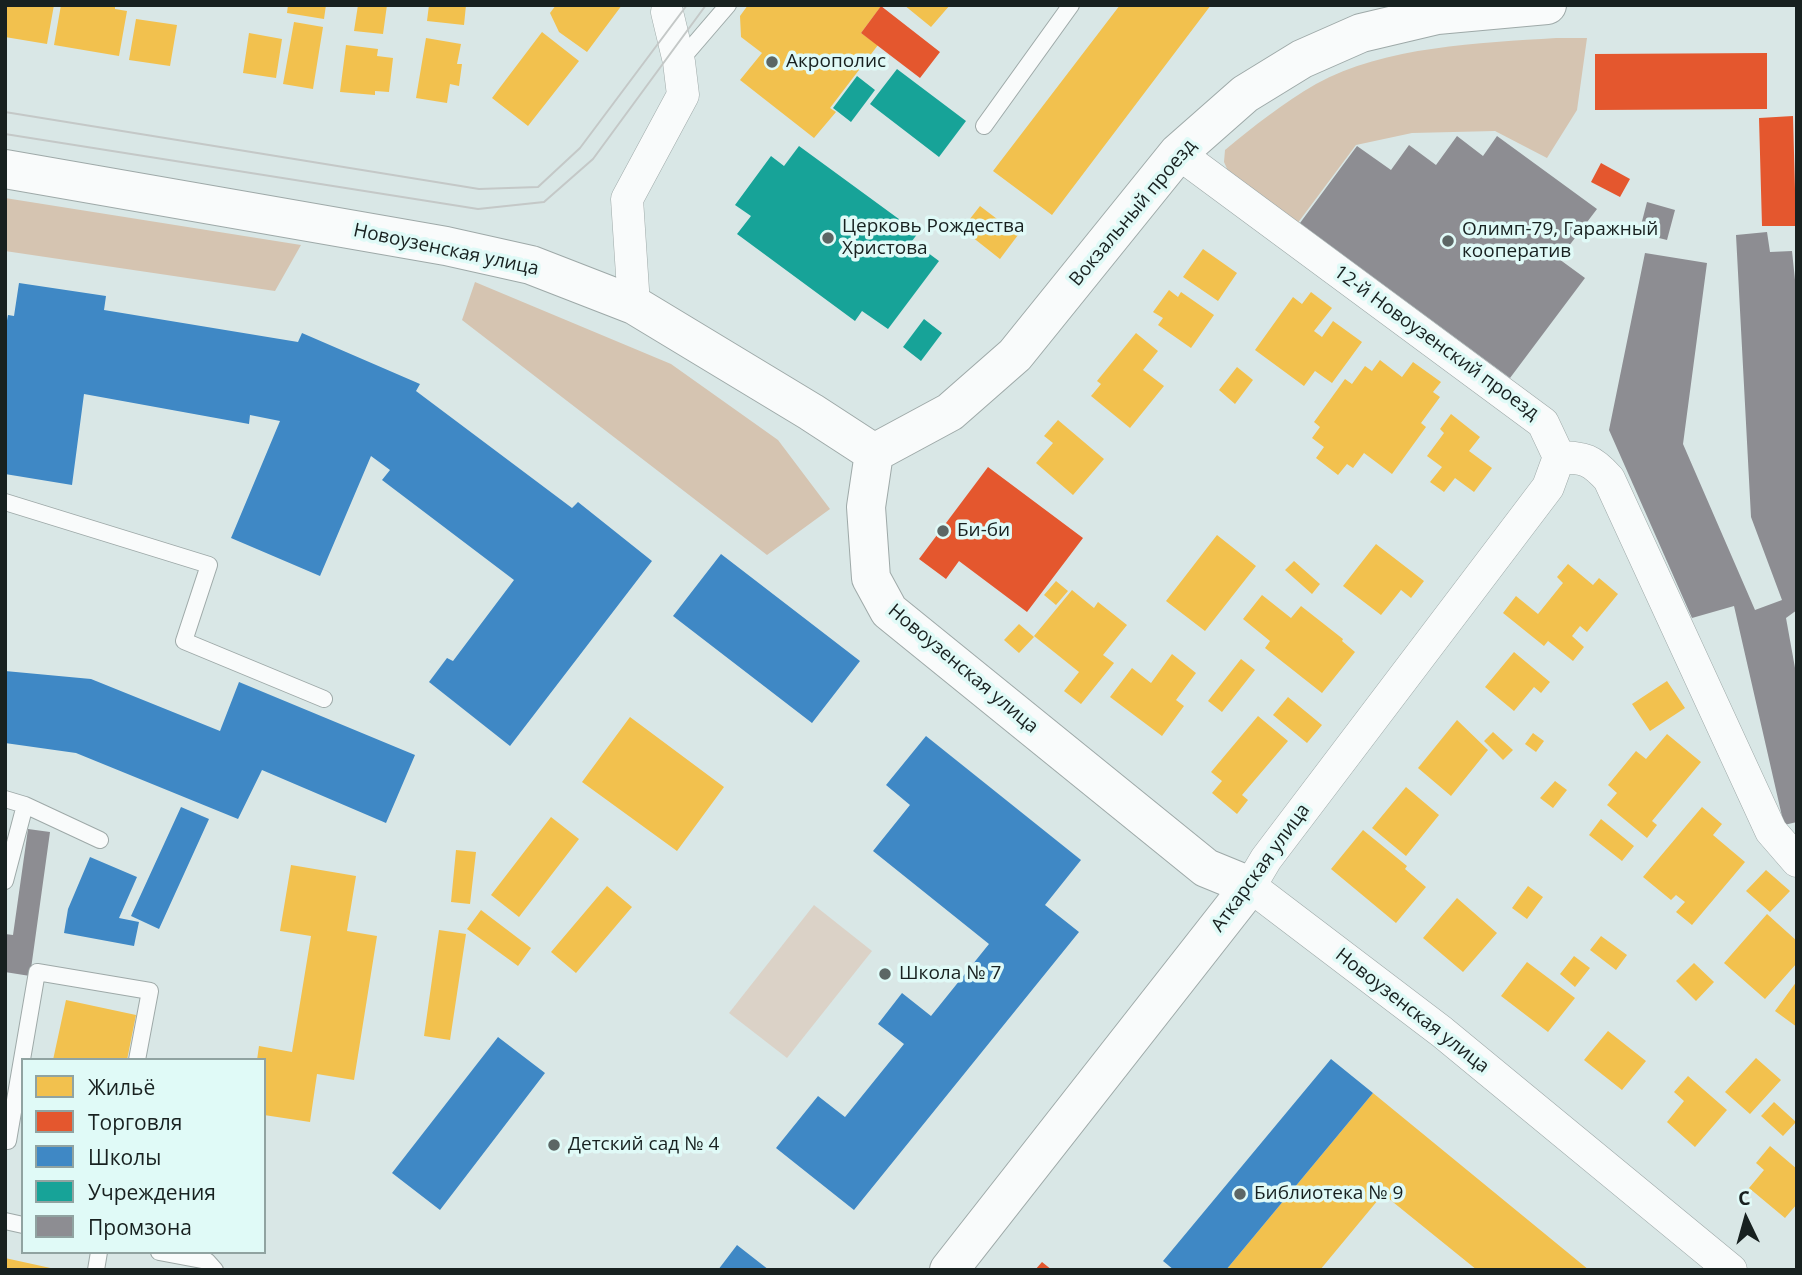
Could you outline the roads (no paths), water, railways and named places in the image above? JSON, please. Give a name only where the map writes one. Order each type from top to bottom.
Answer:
[{"type":"main road","name":"Вокзальный проезд","points":[[874,453],[950,412],[1015,355],[1178,153],[1245,94],[1302,59],[1361,33],[1437,15],[1547,5]]},
{"type":"main road","name":"Новоузенская улица","points":[[5,169],[446,246],[531,265],[634,305],[874,453],[866,507],[871,578],[889,611],[1206,868],[1250,886]]},
{"type":"main road","name":"Аткарская улица","points":[[949,1270],[1250,886]]},
{"type":"street","points":[[634,305],[627,199],[683,95],[679,62],[666,8]]},
{"type":"street","name":"12-й Новоузенский проезд","points":[[1178,153],[1543,423],[1559,457]]},
{"type":"street","points":[[1559,457],[1584,457],[1609,479],[1771,831],[1797,861]]},
{"type":"street","name":"Аткарская улица","points":[[1250,886],[1266,859],[1548,487],[1559,457]]},
{"type":"street","name":"Новоузенская улица","points":[[1250,886],[1442,1032],[1730,1268]]},
{"type":"lane","points":[[679,62],[727,5]]},
{"type":"lane","points":[[984,126],[1071,5]]},
{"type":"lane","points":[[5,502],[209,565],[184,641],[324,699]]},
{"type":"lane","points":[[5,799],[25,805],[100,840]]},
{"type":"lane","points":[[5,881],[25,805]]},
{"type":"lane","points":[[22,1058],[37,972],[150,991],[137,1058]]},
{"type":"lane","points":[[8,1141],[21,1065]]},
{"type":"lane","points":[[170,1254],[207,1261],[215,1270]]},
{"type":"tram line","points":[[5,112],[479,189],[538,187],[580,148],[687,5]]},
{"type":"tram line","points":[[5,134],[478,209],[544,202],[593,159],[706,5]]},
{"type":"place","name":"Акрополис","points":[[772,62]]},
{"type":"place","name":"Церковь Рождества Христова","points":[[828,238]]},
{"type":"place","name":"Олимп-79, Гаражный кооператив","points":[[1448,241]]},
{"type":"place","name":"Би-би","points":[[943,531]]},
{"type":"place","name":"Школа № 7","points":[[885,974]]},
{"type":"place","name":"Детский сад № 4","points":[[554,1145]]},
{"type":"place","name":"Библиотека № 9","points":[[1240,1194]]}]
